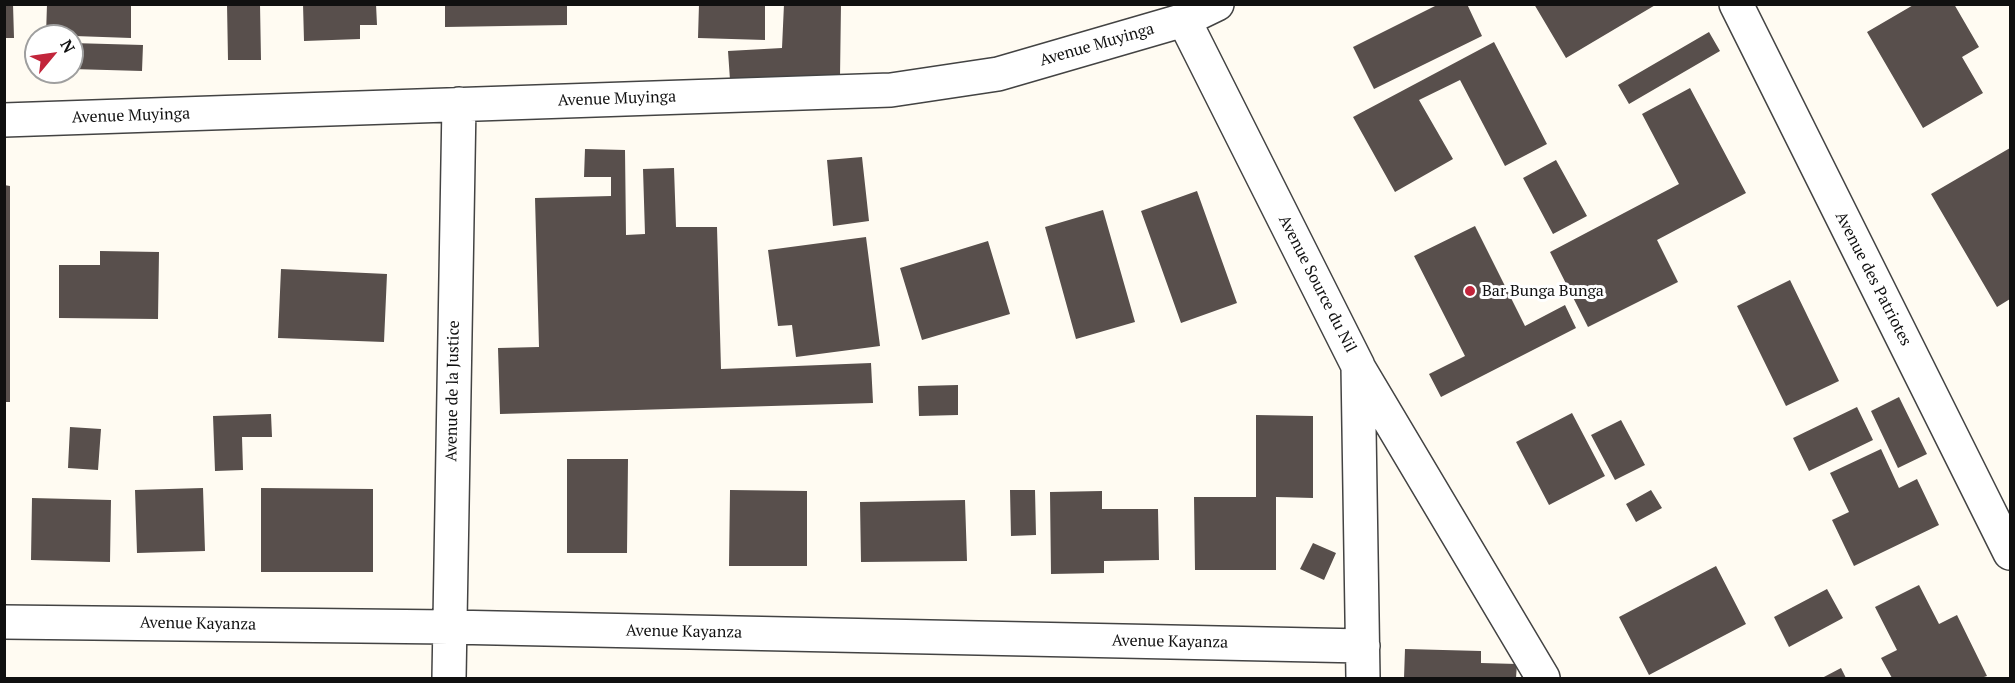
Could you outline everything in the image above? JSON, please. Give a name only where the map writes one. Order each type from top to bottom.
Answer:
[{"type":"street","name":"Avenue Muyinga","points":[[4,120],[891,90],[998,74],[1184,20],[1217,4]]},
{"type":"street","name":"Avenue des Patriotes","points":[[1736,4],[2010,553]]},
{"type":"street","name":"Avenue Source du Nil","points":[[1184,20],[1358,366],[1363,678]]},
{"type":"street","name":"Avenue de la Justice","points":[[449,678],[459,104]]},
{"type":"street","points":[[1358,366],[1543,678]]},
{"type":"street","name":"Avenue Kayanza","points":[[4,622],[449,627],[1363,646]]},
{"type":"building","points":[[4,4],[13,4],[14,38],[4,38]]},
{"type":"building","points":[[47,4],[131,4],[131,38],[84,36],[84,24],[46,24]]},
{"type":"building","points":[[227,4],[260,4],[261,60],[228,60]]},
{"type":"building","points":[[303,4],[376,4],[377,25],[360,25],[360,39],[304,41]]},
{"type":"building","points":[[445,4],[567,4],[567,25],[445,27]]},
{"type":"building","points":[[699,4],[765,4],[765,40],[698,38]]},
{"type":"building","points":[[784,4],[841,4],[840,77],[730,80],[728,51],[782,48]]},
{"type":"building","points":[[1439,4],[1467,4],[1482,36],[1374,89],[1353,47]]},
{"type":"building","points":[[1534,4],[1657,4],[1566,58]]},
{"type":"building","points":[[1915,4],[1954,4],[1979,47],[1962,57],[1983,93],[1923,128],[1867,32]]},
{"type":"building","points":[[1709,32],[1720,51],[1629,104],[1618,85]]},
{"type":"building","points":[[1494,42],[1547,144],[1505,166],[1460,80],[1419,100],[1453,159],[1395,192],[1353,117]]},
{"type":"building","points":[[84,43],[143,45],[142,71],[84,69]]},
{"type":"building","points":[[1690,88],[1746,193],[1657,240],[1678,282],[1588,327],[1550,252],[1679,184],[1642,114]]},
{"type":"building","points":[[2010,148],[2010,299],[1997,307],[1931,194]]},
{"type":"building","points":[[585,149],[625,150],[626,235],[645,234],[643,169],[674,168],[676,227],[717,227],[721,369],[871,363],[873,403],[500,414],[498,348],[539,347],[535,198],[611,196],[611,177],[584,177]]},
{"type":"building","points":[[862,157],[869,221],[833,226],[827,160]]},
{"type":"building","points":[[1556,160],[1587,216],[1553,234],[1523,178]]},
{"type":"building","points":[[4,185],[10,186],[10,402],[4,402]]},
{"type":"building","points":[[1197,191],[1237,303],[1181,323],[1141,211]]},
{"type":"building","points":[[1103,210],[1135,322],[1076,339],[1045,227]]},
{"type":"building","name":"Bar Bunga Bunga","points":[[1475,226],[1525,326],[1565,305],[1576,328],[1441,397],[1429,374],[1465,356],[1414,256]]},
{"type":"building","points":[[866,237],[880,346],[796,357],[792,325],[778,326],[768,250]]},
{"type":"building","points":[[988,241],[1010,314],[922,340],[900,268]]},
{"type":"building","points":[[100,251],[159,252],[158,319],[59,318],[59,265],[100,265]]},
{"type":"building","points":[[281,269],[387,274],[384,342],[278,338]]},
{"type":"building","points":[[1790,280],[1839,381],[1786,406],[1737,306]]},
{"type":"building","points":[[958,385],[958,415],[919,416],[918,386]]},
{"type":"building","points":[[1899,397],[1927,454],[1898,468],[1871,411]]},
{"type":"building","points":[[1857,407],[1873,440],[1809,471],[1793,438]]},
{"type":"building","points":[[1572,413],[1605,476],[1549,505],[1516,442]]},
{"type":"building","points":[[271,414],[272,437],[242,437],[243,470],[215,471],[213,416]]},
{"type":"building","points":[[1256,415],[1313,416],[1313,498],[1276,497],[1276,570],[1195,570],[1194,497],[1256,497]]},
{"type":"building","points":[[1621,420],[1645,465],[1615,480],[1591,435]]},
{"type":"building","points":[[70,427],[101,429],[98,470],[68,468]]},
{"type":"building","points":[[1881,449],[1899,488],[1917,479],[1939,525],[1854,566],[1832,520],[1849,512],[1830,473]]},
{"type":"building","points":[[567,459],[628,459],[627,553],[567,553]]},
{"type":"building","points":[[203,488],[205,551],[137,553],[135,490]]},
{"type":"building","points":[[261,488],[373,489],[373,572],[261,572]]},
{"type":"building","points":[[730,490],[807,491],[807,566],[729,566]]},
{"type":"building","points":[[1010,490],[1035,490],[1036,535],[1011,536]]},
{"type":"building","points":[[1651,490],[1662,508],[1636,522],[1626,504]]},
{"type":"building","points":[[1102,491],[1102,509],[1158,509],[1159,560],[1104,561],[1104,573],[1051,574],[1050,492]]},
{"type":"building","points":[[32,498],[111,500],[110,562],[31,560]]},
{"type":"building","points":[[965,500],[967,561],[861,562],[860,502]]},
{"type":"building","points":[[1313,543],[1336,553],[1324,580],[1300,569]]},
{"type":"building","points":[[1716,566],[1746,624],[1649,675],[1619,617]]},
{"type":"building","points":[[1919,585],[1939,624],[1957,615],[1987,676],[1981,678],[1892,678],[1881,658],[1897,650],[1875,607]]},
{"type":"building","points":[[1827,589],[1843,618],[1789,647],[1774,617]]},
{"type":"building","points":[[1405,649],[1481,651],[1481,663],[1517,664],[1516,678],[1404,678]]},
{"type":"building","points":[[1841,668],[1846,678],[1822,678]]},
{"type":"place","name":"Bar Bunga Bunga","points":[[1470,291]]}]
